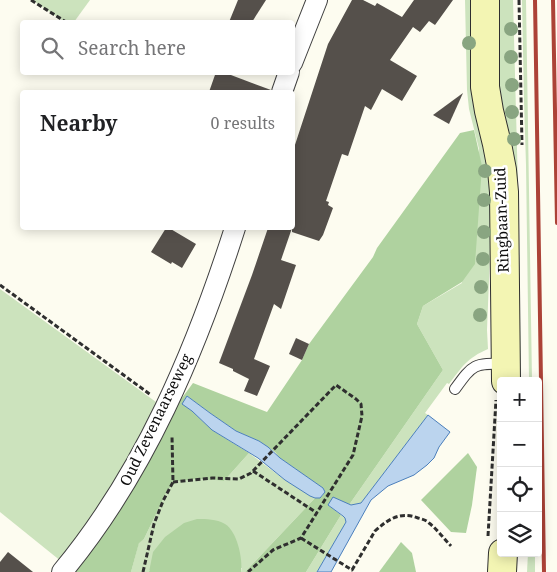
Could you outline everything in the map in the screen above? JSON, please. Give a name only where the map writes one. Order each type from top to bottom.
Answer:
[{"type":"street","points":[[295,55],[317,0]]},
{"type":"street","name":"Ringbaan-Zuid","points":[[485,0],[485,87],[502,170],[504,192],[506,372]]},
{"type":"street","points":[[283,90],[288,75]]},
{"type":"street","name":"Oud Zevenaarseweg","points":[[62,572],[104,517],[120,492],[166,406],[179,379],[219,277],[234,230]]},
{"type":"street","points":[[502,572],[503,557]]},
{"type":"lane","points":[[455,389],[467,372],[480,364],[506,372]]},
{"type":"path","points":[[32,0],[63,20]]},
{"type":"path","points":[[0,285],[166,406]]},
{"type":"path","points":[[174,482],[212,478],[238,479],[251,473],[262,463],[336,385],[356,399],[360,404],[362,416],[353,455],[317,513],[301,538],[273,550],[248,572]]},
{"type":"path","points":[[143,572],[154,524],[163,501],[174,482],[172,433]]},
{"type":"path","points":[[253,471],[317,513]]},
{"type":"path","points":[[301,538],[352,571],[375,531],[392,518],[411,515],[428,522],[451,546]]},
{"type":"green space","points":[[32,0],[90,0],[75,20],[62,20]]},
{"type":"green space","points":[[465,0],[470,0],[473,97],[489,163],[492,204],[487,330],[488,349],[470,360],[449,384],[447,383],[425,413],[428,415],[361,503],[349,505],[443,370],[417,324],[423,306],[462,283],[479,149],[469,109],[467,90]]},
{"type":"green space","points":[[494,0],[513,0],[521,377],[516,377],[498,108]]},
{"type":"green space","points":[[522,0],[526,0],[532,377],[529,377]]},
{"type":"green space","points":[[474,130],[482,166],[475,264],[462,282],[423,306],[417,324],[443,370],[349,505],[333,498],[328,505],[341,515],[306,572],[245,572],[315,498],[320,498],[323,495],[324,489],[259,441],[236,431],[187,396],[183,404],[212,430],[249,453],[224,481],[197,479],[179,481],[168,489],[144,539],[139,543],[131,572],[74,572],[129,495],[163,436],[176,406],[193,383],[267,412],[302,360],[309,344],[460,133]]},
{"type":"green space","points":[[0,289],[156,402],[127,464],[62,562],[0,512]]},
{"type":"green space","points":[[249,453],[285,480],[315,498],[245,572],[241,572],[242,568],[131,572],[139,542],[144,539],[168,489],[179,481],[197,479],[224,481]]},
{"type":"green space","points":[[468,453],[477,467],[466,533],[451,532],[421,500]]},
{"type":"green space","points":[[341,515],[345,518],[346,522],[317,572],[306,572]]},
{"type":"green space","points":[[197,519],[218,521],[229,528],[238,546],[241,572],[149,572],[153,552],[165,537],[184,523]]},
{"type":"green space","points":[[401,542],[412,553],[416,572],[379,572]]},
{"type":"green space","points":[[528,557],[535,557],[535,572],[527,572]]},
{"type":"water","points":[[187,396],[236,431],[268,447],[280,458],[323,488],[325,492],[320,498],[310,496],[285,480],[258,458],[212,430],[182,404]]},
{"type":"water","points":[[428,415],[450,432],[439,447],[434,458],[414,475],[388,486],[371,500],[331,572],[317,572],[346,522],[343,516],[328,505],[333,497],[351,505],[361,503]]},
{"type":"building","points":[[238,0],[266,0],[253,20],[230,20]]},
{"type":"building","points":[[352,0],[363,0],[375,6],[377,3],[402,17],[414,0],[453,0],[435,25],[429,21],[420,32],[413,27],[390,60],[417,76],[402,101],[382,89],[371,110],[365,106],[348,156],[342,154],[326,201],[333,208],[319,241],[292,232],[292,230],[295,230],[295,145],[328,44]]},
{"type":"building","points":[[215,75],[231,75],[271,90],[210,90]]},
{"type":"building","points":[[463,93],[449,124],[433,115]]},
{"type":"building","points":[[165,230],[172,230],[196,244],[182,268],[151,252]]},
{"type":"building","points":[[267,230],[291,230],[281,260],[296,265],[281,309],[274,304],[254,359],[270,366],[257,396],[244,391],[249,379],[219,363]]},
{"type":"building","points":[[296,338],[309,344],[302,360],[289,354]]},
{"type":"building","points":[[8,552],[33,572],[0,572],[0,562]]},
{"type":"railway","points":[[535,0],[544,572]]},
{"type":"railway","points":[[553,0],[557,223]]}]
